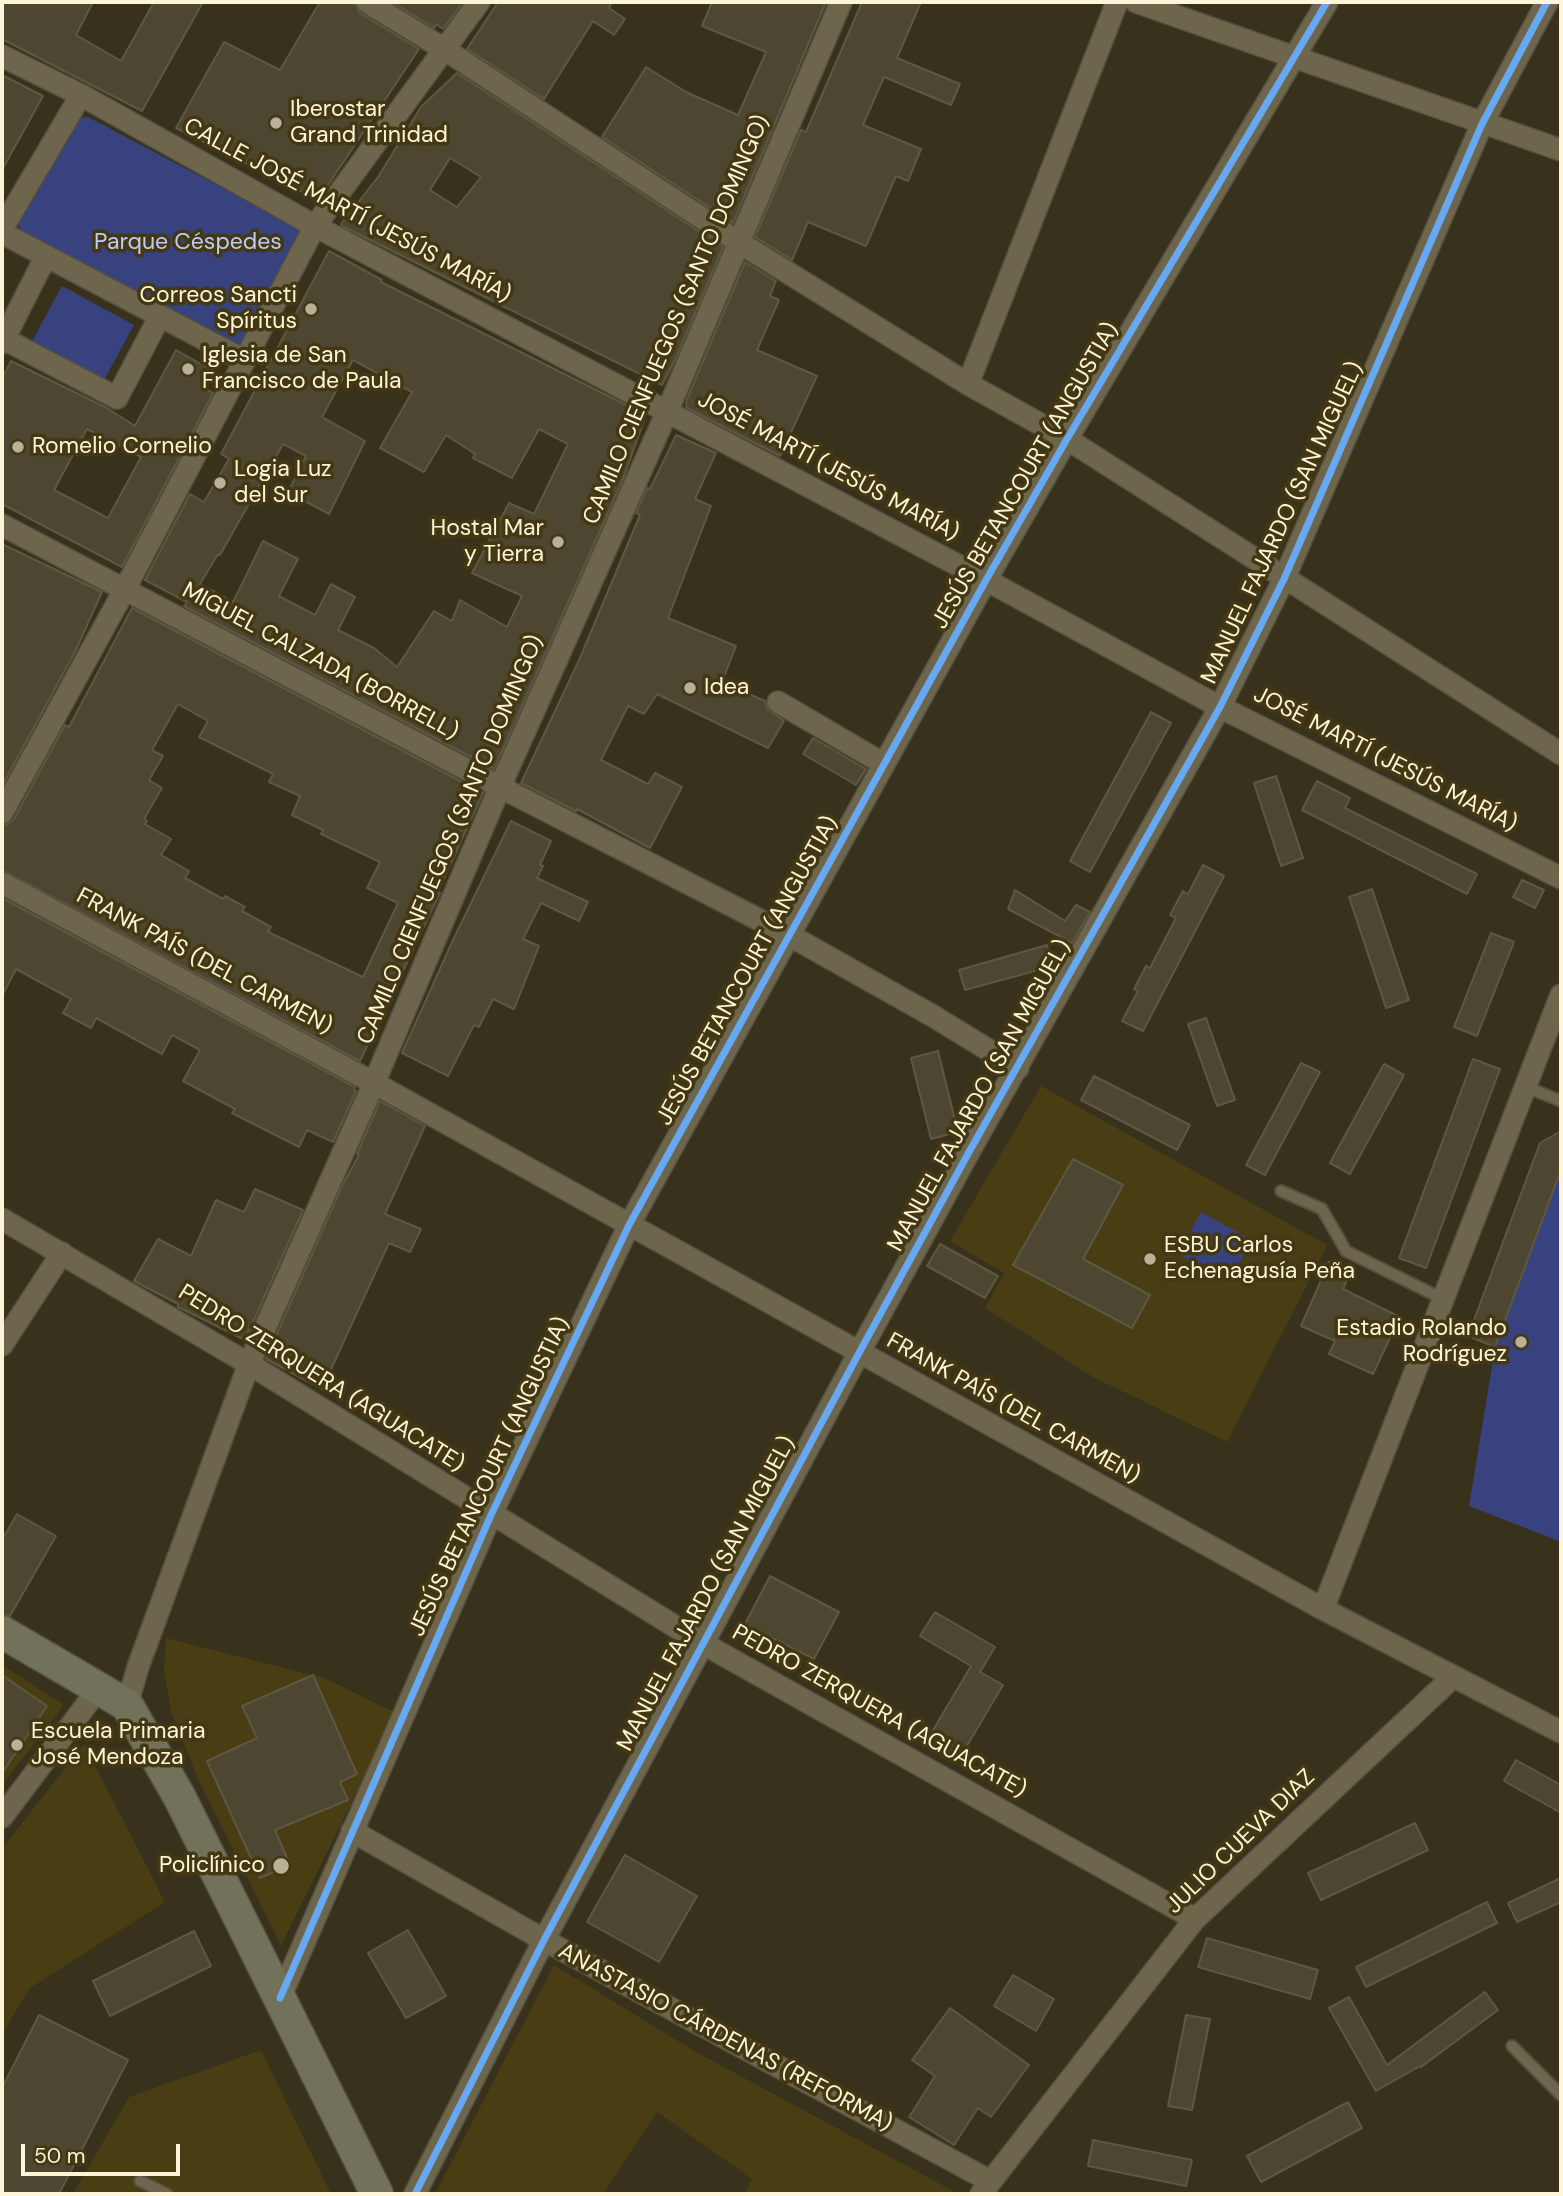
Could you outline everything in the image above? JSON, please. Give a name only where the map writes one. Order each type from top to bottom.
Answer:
[{"type":"main road","points":[[2,1632],[127,1705],[180,1798],[377,2194]]},
{"type":"street","points":[[367,2],[444,49],[740,243],[968,384],[1067,439],[1561,754]]},
{"type":"street","points":[[2,813],[125,589],[316,226],[479,2]]},
{"type":"street","name":"CAMILO CIENFUEGOS (SANTO DOMINGO)","points":[[127,1705],[138,1667],[248,1364],[374,1083],[500,787],[667,412],[841,2]]},
{"type":"street","points":[[968,384],[1117,2]]},
{"type":"street","points":[[1136,2],[1561,150]]},
{"type":"street","name":"JESÚS BETANCOURT (ANGUSTIA)","points":[[280,1998],[491,1515],[629,1225],[986,580],[1327,2]]},
{"type":"street","name":"MANUEL FAJARDO (SAN MIGUEL)","points":[[415,2194],[544,1940],[702,1643],[969,1152],[1220,707],[1284,579],[1482,124],[1547,2]]},
{"type":"street","name":"CALLE JOSÉ MARTÍ (JESÚS MARÍA)","points":[[2,56],[81,95],[316,226],[667,412]]},
{"type":"street","points":[[81,95],[2,231],[244,360]]},
{"type":"street","points":[[46,256],[3,341],[117,398],[160,316]]},
{"type":"street","name":"JOSÉ MARTÍ (JESÚS MARÍA)","points":[[667,412],[1220,707],[1561,878]]},
{"type":"street","name":"MIGUEL CALZADA (BORRELL)","points":[[2,525],[500,787],[789,935],[933,1016],[1018,1068]]},
{"type":"street","points":[[778,702],[884,764]]},
{"type":"street","name":"FRANK PAÍS (DEL CARMEN)","points":[[2,883],[374,1083],[1323,1609],[1561,1732]]},
{"type":"street","points":[[1323,1609],[1561,995]]},
{"type":"street","name":"PEDRO ZERQUERA (AGUACATE)","points":[[2,1219],[248,1364],[702,1643],[1195,1919]]},
{"type":"street","points":[[2,1345],[62,1253]]},
{"type":"street","name":"JULIO CUEVA DIAZ","points":[[985,2188],[1195,1919],[1453,1677]]},
{"type":"street","points":[[2,1817],[99,1688]]},
{"type":"street","name":"ANASTASIO CÁRDENAS (REFORMA)","points":[[352,1831],[985,2188]]},
{"type":"lane","points":[[1526,1087],[1561,1101]]},
{"type":"lane","points":[[1281,1191],[1322,1209],[1346,1251],[1443,1299]]},
{"type":"lane","points":[[1512,2046],[1561,2095]]},
{"type":"lane","points":[[140,2181],[167,2194]]},
{"type":"shaded area","name":"ESBU Carlos Echenagusía Peña","points":[[1041,1086],[1327,1245],[1227,1442],[1093,1377],[985,1308],[1004,1273],[950,1241]]},
{"type":"shaded area","name":"Policlínico","points":[[166,1638],[325,1678],[396,1713],[281,1945],[201,1786],[171,1711],[164,1671]]},
{"type":"shaded area","name":"Escuela Primaria José Mendoza","points":[[2,1665],[64,1705],[2,1785]]},
{"type":"shaded area","points":[[84,1744],[165,1902],[30,1988],[2,2034],[2,1849]]},
{"type":"shaded area","points":[[554,1965],[696,2052],[955,2192],[744,2194],[752,2179],[657,2112],[603,2194],[435,2194]]},
{"type":"shaded area","points":[[261,2050],[331,2194],[73,2194],[129,2097]]},
{"type":"green space","name":"Parque Céspedes","points":[[88,117],[302,230],[241,345],[20,230],[18,221],[78,118]]},
{"type":"green space","points":[[62,286],[134,325],[103,382],[31,343]]},
{"type":"green space","name":"Estadio Rolando Rodríguez","points":[[1561,1131],[1561,1542],[1469,1506],[1495,1348],[1468,1336],[1540,1143]]},
{"type":"green space","points":[[1201,1212],[1252,1240],[1229,1282],[1178,1254]]},
{"type":"building","points":[[2,2],[93,2],[76,35],[121,61],[154,2],[203,2],[142,111],[2,39]]},
{"type":"building","name":"Iberostar Grand Trinidad","points":[[320,2],[354,2],[360,13],[419,49],[318,200],[176,128],[224,42],[280,70]]},
{"type":"building","points":[[392,2],[463,2],[443,29],[436,24],[434,28]]},
{"type":"building","points":[[498,2],[612,2],[609,8],[625,19],[614,35],[593,21],[544,99],[467,49]]},
{"type":"building","points":[[712,2],[826,2],[733,223],[602,137],[646,67],[688,93],[738,115],[766,52],[702,26]]},
{"type":"building","points":[[862,2],[921,2],[897,58],[960,84],[951,105],[884,77],[863,125],[921,149],[908,181],[896,176],[866,246],[808,222],[792,260],[755,237],[801,130],[806,132]]},
{"type":"building","points":[[457,73],[723,247],[662,385],[342,226],[378,177],[421,107]],"holes":[[[450,158],[481,177],[457,207],[430,190]]]},
{"type":"building","points":[[2,75],[43,96],[2,170]]},
{"type":"building","points":[[329,251],[382,280],[381,282],[646,415],[623,479],[494,769],[184,606],[187,602],[145,580],[190,494],[204,502],[229,459],[221,454]],"holes":[[[353,360],[412,392],[380,448],[424,472],[446,435],[475,454],[473,458],[512,478],[539,429],[568,444],[534,514],[509,503],[472,573],[522,596],[507,627],[460,600],[452,621],[434,611],[397,667],[374,648],[338,630],[355,597],[331,584],[315,615],[279,596],[298,559],[263,541],[233,602],[200,584],[218,554],[220,555],[283,444],[306,456],[288,492],[329,514],[365,441],[322,417]]]},
{"type":"building","points":[[745,262],[776,281],[770,296],[779,300],[757,350],[817,376],[780,456],[687,408],[686,405]]},
{"type":"building","points":[[176,350],[210,369],[200,386],[213,393],[122,567],[2,504],[2,379],[11,361],[107,408],[135,426]],"holes":[[[87,429],[141,457],[108,518],[54,490]]]},
{"type":"building","points":[[676,435],[716,453],[695,499],[711,506],[668,618],[736,646],[722,682],[765,701],[767,709],[784,721],[768,748],[657,694],[644,714],[628,706],[601,760],[648,784],[655,773],[682,787],[650,848],[521,783],[580,658],[640,515],[636,513],[647,488],[650,489]]},
{"type":"building","points":[[2,544],[102,592],[76,650],[2,786]]},
{"type":"building","points":[[132,608],[483,793],[438,892],[440,893],[360,1061],[2,870],[2,826],[14,819],[65,725],[69,727]],"holes":[[[178,704],[208,721],[199,737],[273,774],[269,782],[300,796],[292,815],[323,830],[321,834],[380,862],[367,888],[398,903],[363,977],[268,932],[271,927],[242,911],[245,907],[225,896],[223,899],[185,878],[189,871],[161,855],[171,839],[145,824],[147,821],[144,819],[162,788],[149,780],[163,756],[152,750]]]},
{"type":"building","points":[[1151,712],[1171,723],[1090,872],[1070,861]]},
{"type":"building","points":[[813,738],[866,769],[856,785],[803,754]]},
{"type":"building","points":[[1276,776],[1303,858],[1281,866],[1254,783]]},
{"type":"building","points":[[1317,781],[1350,798],[1345,808],[1477,874],[1467,894],[1302,810]]},
{"type":"building","points":[[511,821],[551,841],[537,878],[588,902],[579,921],[541,903],[523,939],[539,946],[514,1009],[493,999],[479,1027],[474,1025],[448,1076],[402,1053]]},
{"type":"building","points":[[1203,865],[1224,876],[1143,1031],[1122,1021],[1138,991],[1134,989],[1146,966],[1150,968],[1176,918],[1170,915],[1183,891],[1188,894]]},
{"type":"building","points":[[1522,880],[1544,890],[1535,908],[1513,897]]},
{"type":"building","points":[[1372,889],[1409,1000],[1386,1008],[1349,897]]},
{"type":"building","points":[[1015,890],[1065,921],[1076,905],[1090,912],[1072,943],[1008,909]]},
{"type":"building","points":[[2,898],[355,1087],[356,1091],[333,1142],[307,1130],[299,1147],[232,1113],[235,1109],[183,1081],[200,1050],[172,1035],[162,1054],[96,1018],[91,1028],[63,1013],[71,999],[16,969],[2,996]]},
{"type":"building","points":[[1491,933],[1514,942],[1477,1036],[1454,1027]]},
{"type":"building","points":[[1047,945],[1053,966],[965,990],[959,970]]},
{"type":"building","points":[[1206,1018],[1235,1100],[1217,1106],[1188,1024]]},
{"type":"building","points":[[938,1051],[958,1132],[931,1139],[911,1058]]},
{"type":"building","points":[[1473,1059],[1500,1069],[1426,1268],[1399,1258]]},
{"type":"building","points":[[1301,1063],[1320,1072],[1265,1175],[1246,1165]]},
{"type":"building","points":[[1384,1064],[1404,1075],[1350,1174],[1330,1163]]},
{"type":"building","points":[[1094,1076],[1190,1125],[1177,1150],[1081,1100]]},
{"type":"building","points":[[380,1101],[425,1126],[385,1214],[421,1229],[410,1252],[389,1243],[322,1389],[266,1359],[342,1186],[359,1155],[357,1154]]},
{"type":"building","points":[[1561,1131],[1561,1170],[1495,1347],[1468,1336],[1540,1143]]},
{"type":"building","points":[[1073,1159],[1123,1185],[1083,1259],[1150,1295],[1132,1328],[1013,1265]]},
{"type":"building","points":[[255,1189],[303,1210],[245,1340],[178,1307],[178,1304],[134,1281],[158,1239],[191,1256],[216,1200],[244,1212]]},
{"type":"building","points":[[940,1244],[998,1276],[985,1298],[927,1266]]},
{"type":"building","points":[[1329,1262],[1351,1272],[1343,1289],[1400,1317],[1373,1374],[1329,1354],[1335,1341],[1301,1326]]},
{"type":"building","points":[[17,1514],[56,1536],[10,1616],[2,1614],[2,1540]]},
{"type":"building","points":[[770,1576],[839,1612],[814,1659],[745,1624]]},
{"type":"building","points":[[935,1612],[995,1647],[980,1672],[1003,1685],[958,1761],[926,1742],[971,1666],[920,1636]]},
{"type":"building","points":[[2,1675],[47,1706],[2,1773]]},
{"type":"building","points":[[313,1675],[357,1774],[340,1782],[348,1800],[275,1830],[290,1865],[260,1878],[207,1761],[257,1738],[242,1706]]},
{"type":"building","points":[[1516,1760],[1561,1785],[1561,1813],[1504,1781]]},
{"type":"building","points":[[1415,1823],[1428,1850],[1321,1900],[1308,1873]]},
{"type":"building","points":[[625,1855],[697,1896],[659,1962],[587,1922]]},
{"type":"building","points":[[1561,1878],[1561,1902],[1517,1922],[1508,1903]]},
{"type":"building","points":[[1487,1902],[1497,1923],[1366,1987],[1356,1967]]},
{"type":"building","points":[[408,1930],[446,1996],[406,2018],[368,1953]]},
{"type":"building","points":[[194,1931],[211,1966],[110,2016],[93,1981]]},
{"type":"building","points":[[1207,1938],[1318,1970],[1310,1999],[1198,1967]]},
{"type":"building","points":[[1013,1975],[1054,1999],[1036,2031],[994,2006]]},
{"type":"building","points":[[1485,1992],[1498,2010],[1421,2067],[1376,2091],[1329,2008],[1349,1997],[1387,2065]]},
{"type":"building","points":[[950,2008],[1029,2065],[991,2117],[978,2108],[954,2145],[909,2117],[935,2076],[912,2060]]},
{"type":"building","points":[[39,2015],[128,2060],[59,2194],[2,2194],[2,2088]]},
{"type":"building","points":[[1186,2015],[1210,2019],[1192,2110],[1168,2106]]},
{"type":"building","points":[[1348,2102],[1362,2128],[1261,2182],[1247,2156]]},
{"type":"building","points":[[1093,2140],[1192,2160],[1186,2186],[1088,2166]]},
{"type":"cycle path","points":[[280,1998],[491,1515],[629,1225],[986,580],[1327,2]]},
{"type":"cycle path","points":[[415,2194],[544,1940],[859,1353],[1220,707],[1284,579],[1482,124],[1547,2]]},
{"type":"place","name":"Iberostar Grand Trinidad","points":[[276,123]]},
{"type":"place","name":"Correos Sancti Spíritus","points":[[311,309]]},
{"type":"place","name":"Iglesia de San Francisco de Paula","points":[[188,369]]},
{"type":"place","name":"Romelio Cornelio","points":[[18,447]]},
{"type":"place","name":"Logia Luz del Sur","points":[[220,483]]},
{"type":"place","name":"Hostal Mar y Tierra","points":[[558,542]]},
{"type":"place","name":"Idea","points":[[690,688]]},
{"type":"place","name":"ESBU Carlos Echenagusía Peña","points":[[1150,1259]]},
{"type":"place","name":"Estadio Rolando Rodríguez","points":[[1521,1342]]},
{"type":"place","name":"Escuela Primaria José Mendoza","points":[[17,1745]]},
{"type":"place","name":"Policlínico","points":[[281,1866]]}]
